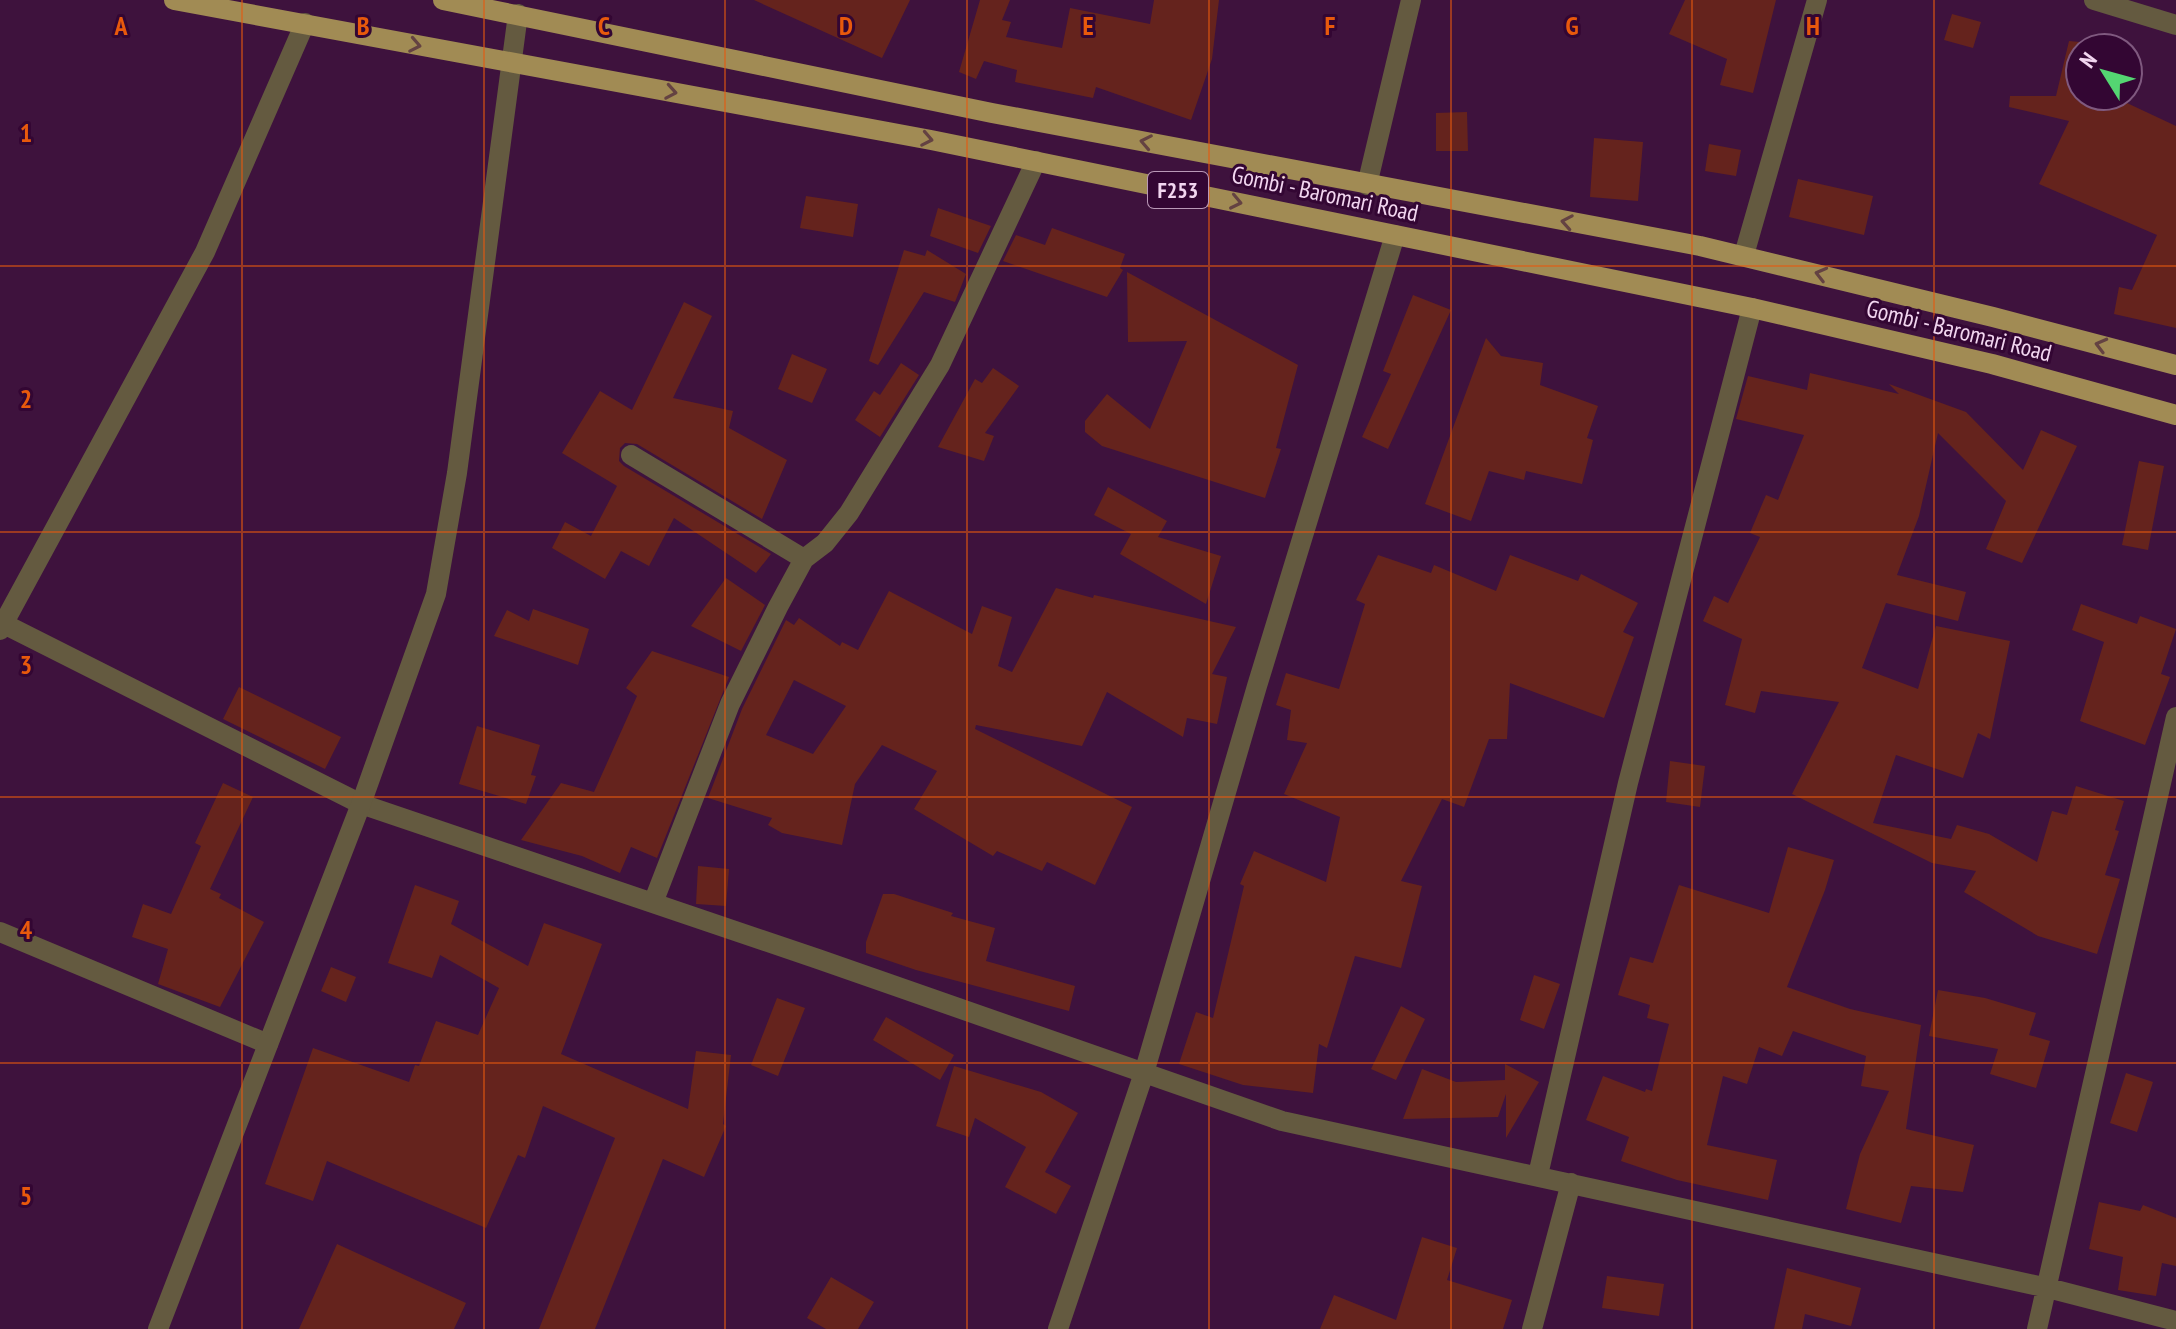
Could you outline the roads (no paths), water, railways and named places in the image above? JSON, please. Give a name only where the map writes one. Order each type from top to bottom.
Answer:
[{"type":"main road","name":"Gombi - Baromari Road","points":[[174,0],[1036,161],[1752,308],[1992,364],[2176,415]]},
{"type":"main road","name":"Gombi - Baromari Road","points":[[443,0],[519,7],[992,113],[1744,255],[2176,365]]},
{"type":"street","points":[[1367,185],[1411,0]]},
{"type":"street","points":[[1744,255],[1817,0]]},
{"type":"street","points":[[2094,0],[2176,25]]},
{"type":"street","points":[[158,1329],[361,804],[436,594],[457,473],[519,7]]},
{"type":"street","points":[[305,23],[205,252],[1,625],[361,804],[1282,1121],[2048,1288],[2176,1321]]},
{"type":"street","points":[[653,903],[730,704],[804,559],[825,543],[849,513],[934,377],[1036,161]]},
{"type":"street","points":[[1058,1329],[1144,1073],[1257,686],[1395,235]]},
{"type":"street","points":[[1538,1175],[1628,783],[1752,308]]},
{"type":"street","points":[[631,455],[804,559]]},
{"type":"street","points":[[2037,1329],[2176,717]]},
{"type":"street","points":[[0,932],[268,1044]]},
{"type":"street","points":[[1532,1329],[1571,1183]]}]
